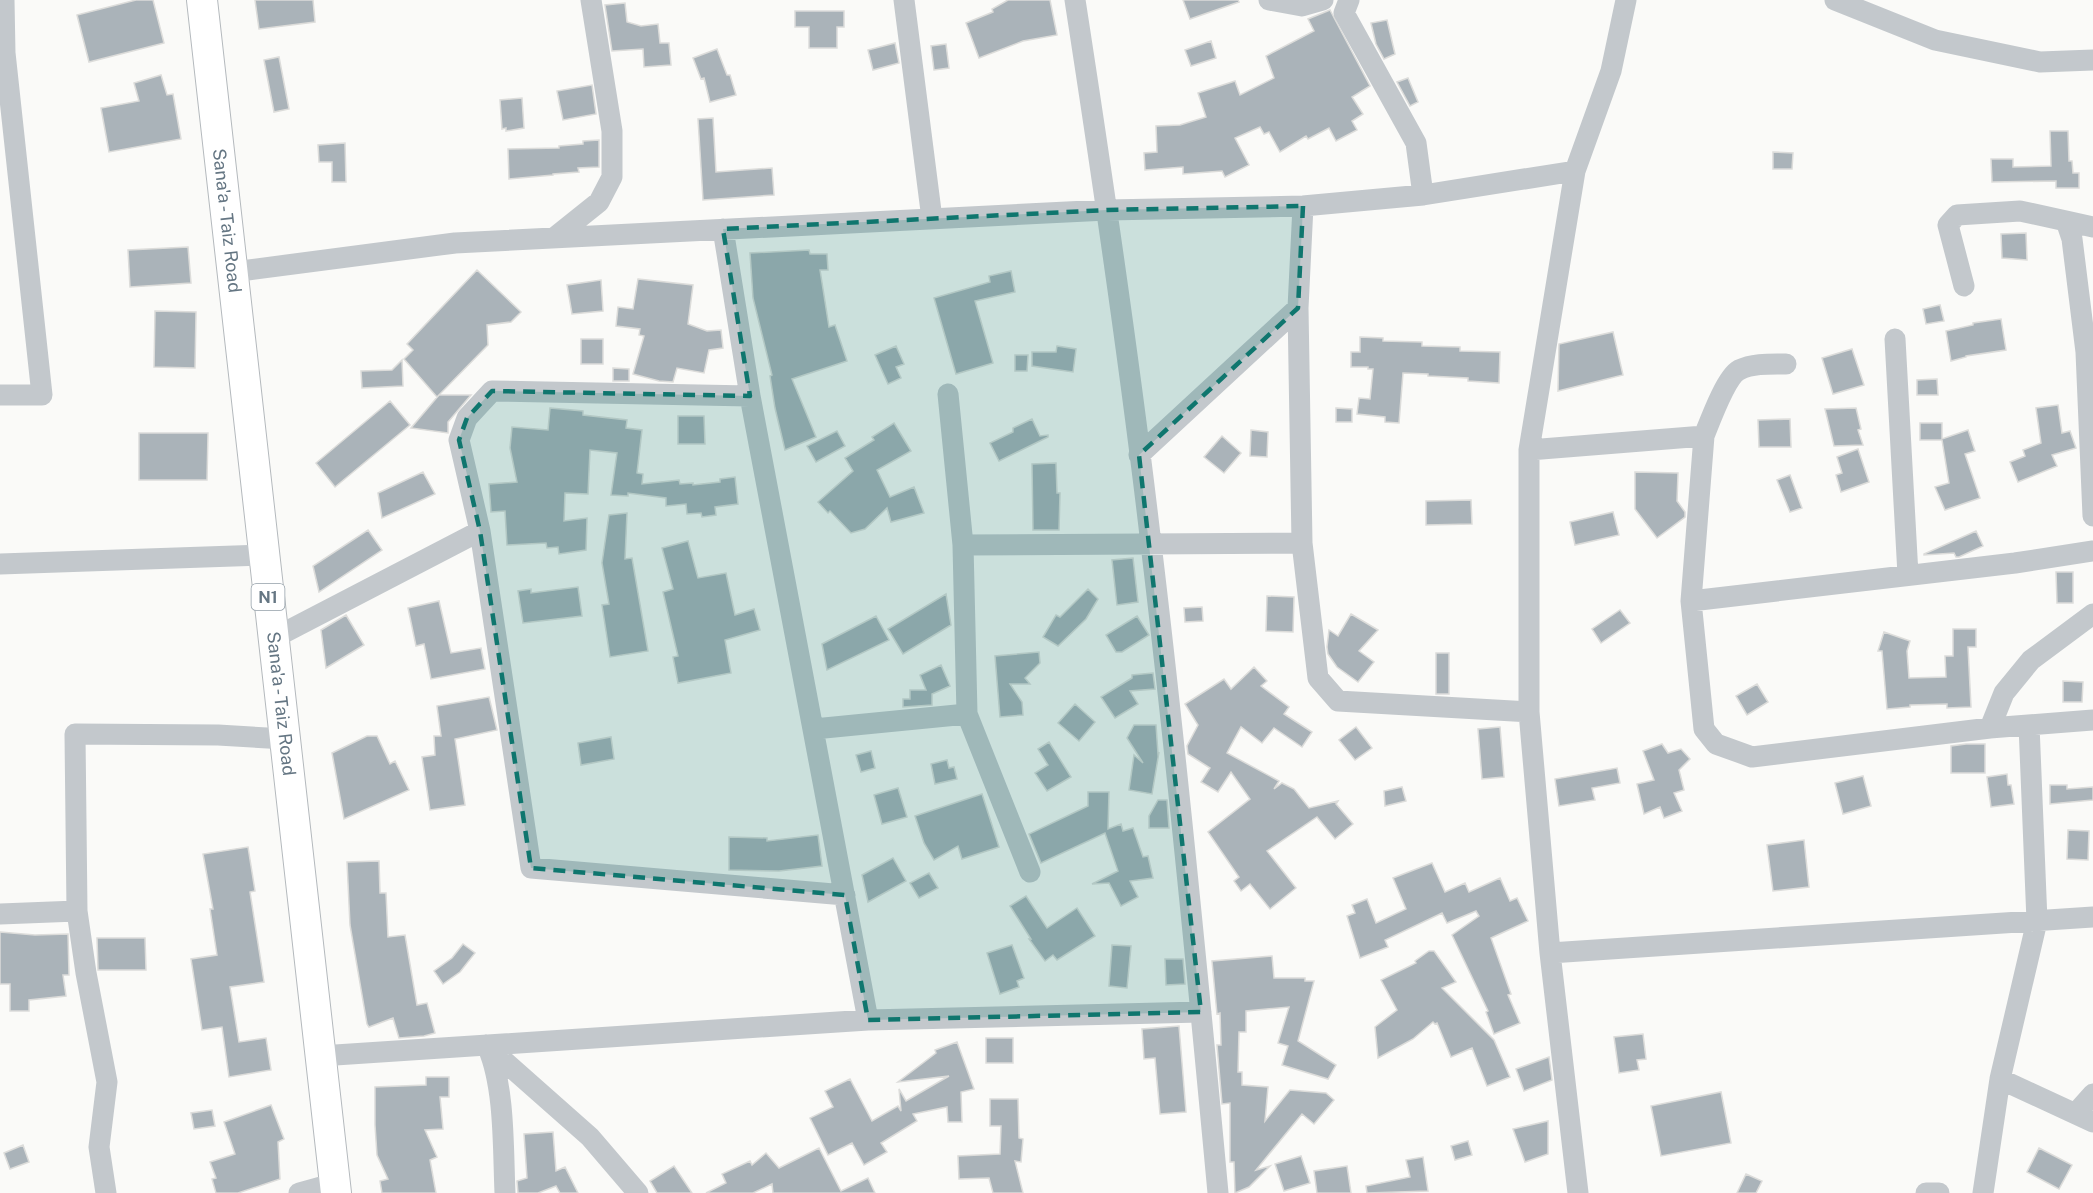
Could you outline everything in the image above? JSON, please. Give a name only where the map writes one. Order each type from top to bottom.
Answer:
[{"type":"highway","name":"Sana'a - Taiz Road","points":[[202,0],[335,1188]]},
{"type":"street","points":[[0,396],[42,396],[5,53],[4,0]]},
{"type":"street","points":[[554,238],[600,202],[612,177],[612,131],[591,0]]},
{"type":"street","points":[[904,0],[932,219]]},
{"type":"street","points":[[1075,0],[1107,210],[1151,543],[1202,1012],[1218,1193]]},
{"type":"street","points":[[1269,0],[1302,6],[1323,0]]},
{"type":"street","points":[[1349,0],[1344,13],[1416,143],[1423,195]]},
{"type":"street","points":[[1577,1193],[1550,953],[1529,712],[1530,450],[1575,171],[1611,71],[1626,0]]},
{"type":"street","points":[[1835,0],[1935,40],[2040,62],[2093,60]]},
{"type":"street","points":[[233,272],[455,243],[1107,210],[1303,206],[1423,195],[1575,171]]},
{"type":"street","points":[[1303,206],[1298,308],[1302,543],[1318,678],[1338,701],[1529,712]]},
{"type":"street","points":[[1964,286],[1948,225],[1957,215],[2020,211],[2093,226]]},
{"type":"street","points":[[2066,221],[2072,239],[2086,352],[2093,516]]},
{"type":"street","points":[[723,230],[750,396],[868,1020]]},
{"type":"street","points":[[1139,455],[1298,308]]},
{"type":"street","points":[[1895,339],[1908,576]]},
{"type":"street","points":[[1786,364],[1753,365],[1737,370],[1725,388],[1704,436],[1691,601],[1704,729],[1716,744],[1752,757],[1990,728],[2093,720]]},
{"type":"street","points":[[750,396],[492,391],[467,418],[459,440],[480,531],[531,868],[845,895]]},
{"type":"street","points":[[948,394],[963,545],[967,714],[1030,872]]},
{"type":"street","points":[[1530,450],[1704,436]]},
{"type":"street","points":[[274,638],[480,531]]},
{"type":"street","points":[[963,545],[1302,543]]},
{"type":"street","points":[[1691,601],[2015,563],[2093,551]]},
{"type":"street","points":[[0,564],[263,555]]},
{"type":"street","points":[[1990,728],[2004,693],[2031,660],[2093,614]]},
{"type":"street","points":[[814,729],[967,714]]},
{"type":"street","points":[[1983,1193],[2000,1079],[2037,921],[2029,725]]},
{"type":"street","points":[[106,1193],[99,1147],[107,1082],[86,974],[77,911],[75,734],[218,735],[285,739]]},
{"type":"street","points":[[0,914],[77,911]]},
{"type":"street","points":[[1550,953],[2093,917]]},
{"type":"street","points":[[320,1056],[868,1020],[1202,1012]]},
{"type":"street","points":[[486,1045],[495,1065],[502,1131],[505,1193]]},
{"type":"street","points":[[486,1045],[591,1137],[638,1193]]},
{"type":"street","points":[[2000,1079],[2085,1118],[2093,1094]]},
{"type":"street","points":[[299,1193],[335,1188]]},
{"type":"street","points":[[1926,1193],[1939,1193]]},
{"type":"highlighted area","points":[[1303,206],[1298,308],[1139,455],[1201,1012],[868,1020],[845,895],[531,868],[480,531],[459,440],[467,418],[492,391],[750,396],[723,229],[1107,210]]},
{"type":"building","points":[[136,0],[153,0],[164,43],[89,62],[77,15]]},
{"type":"building","points":[[255,0],[313,0],[315,22],[259,29]]},
{"type":"building","points":[[1008,0],[1050,0],[1057,35],[1023,41],[979,58],[966,23],[993,12],[992,9]]},
{"type":"building","points":[[1183,0],[1238,0],[1239,2],[1190,19]]},
{"type":"building","points":[[625,3],[627,22],[641,26],[658,24],[660,43],[669,43],[671,65],[644,67],[643,49],[612,51],[605,5]]},
{"type":"building","points":[[1330,10],[1370,86],[1352,97],[1363,114],[1352,121],[1357,130],[1336,141],[1329,128],[1308,139],[1306,136],[1280,152],[1269,132],[1264,134],[1260,127],[1235,138],[1249,165],[1225,177],[1222,171],[1183,174],[1183,167],[1145,170],[1144,153],[1157,152],[1156,126],[1180,125],[1206,117],[1198,93],[1235,81],[1240,95],[1274,78],[1266,56],[1314,31],[1308,19]]},
{"type":"building","points":[[795,11],[844,11],[844,27],[837,27],[837,48],[809,48],[809,27],[795,27]]},
{"type":"building","points":[[1387,20],[1395,54],[1384,59],[1376,44],[1371,23]]},
{"type":"building","points":[[1211,41],[1216,58],[1191,66],[1185,50]]},
{"type":"building","points":[[895,43],[899,63],[873,70],[868,50]]},
{"type":"building","points":[[946,44],[949,68],[934,70],[931,46]]},
{"type":"building","points":[[717,49],[727,75],[730,75],[736,95],[710,102],[704,78],[701,79],[693,58]]},
{"type":"building","points":[[279,57],[289,109],[274,112],[264,60]]},
{"type":"building","points":[[161,75],[167,95],[173,94],[181,139],[109,152],[101,108],[139,101],[134,83]]},
{"type":"building","points":[[1408,78],[1418,102],[1410,106],[1397,82]]},
{"type":"building","points":[[592,85],[596,114],[563,120],[557,91]]},
{"type":"building","points":[[522,98],[524,128],[506,131],[506,128],[502,129],[500,100]]},
{"type":"building","points":[[713,118],[716,172],[772,168],[774,195],[703,200],[698,119]]},
{"type":"building","points":[[2050,131],[2068,131],[2069,161],[2072,161],[2073,173],[2079,173],[2079,188],[2056,188],[2056,181],[1992,182],[1991,159],[2013,159],[2013,167],[2051,166]]},
{"type":"building","points":[[599,140],[599,167],[578,168],[579,172],[509,179],[508,149],[559,148],[559,146],[583,144],[583,141]]},
{"type":"building","points":[[345,143],[346,182],[332,182],[332,162],[319,162],[318,145]]},
{"type":"building","points":[[1773,152],[1793,153],[1792,169],[1773,169]]},
{"type":"building","points":[[2026,233],[2027,260],[2002,258],[2001,234]]},
{"type":"building","points":[[188,247],[191,283],[130,287],[128,250]]},
{"type":"building","points":[[809,250],[810,254],[827,254],[828,270],[820,270],[829,327],[835,325],[847,361],[792,379],[816,437],[785,450],[775,408],[770,376],[772,375],[753,298],[750,253]]},
{"type":"building","points":[[477,270],[521,312],[511,322],[487,325],[488,345],[437,397],[404,359],[413,350],[407,344]]},
{"type":"building","points":[[1011,271],[1015,292],[975,301],[993,363],[956,374],[934,298],[990,282],[989,276]]},
{"type":"building","points":[[638,279],[693,285],[688,324],[707,331],[721,330],[723,348],[709,350],[704,373],[677,368],[673,382],[633,374],[644,336],[639,335],[640,329],[616,326],[618,307],[633,309]]},
{"type":"building","points":[[601,280],[603,311],[572,314],[567,285]]},
{"type":"building","points":[[1940,305],[1944,321],[1926,324],[1923,309]]},
{"type":"building","points":[[155,311],[196,312],[195,368],[154,367]]},
{"type":"building","points":[[2001,319],[2006,350],[1966,356],[1951,361],[1946,331],[1973,325],[1973,323]]},
{"type":"building","points":[[1613,332],[1623,375],[1558,391],[1559,344]]},
{"type":"building","points":[[1360,337],[1383,338],[1383,341],[1422,342],[1422,346],[1460,347],[1460,351],[1500,352],[1499,383],[1403,373],[1399,423],[1385,422],[1385,417],[1357,414],[1359,398],[1370,399],[1373,369],[1351,367],[1351,352],[1360,352]]},
{"type":"building","points":[[581,339],[603,339],[603,364],[581,364]]},
{"type":"building","points":[[896,346],[904,364],[896,367],[901,378],[888,384],[875,355]]},
{"type":"building","points":[[1057,346],[1076,349],[1073,372],[1032,366],[1032,352],[1056,352]]},
{"type":"building","points":[[1852,349],[1864,385],[1833,394],[1822,358]]},
{"type":"building","points":[[1015,355],[1028,355],[1027,371],[1015,371]]},
{"type":"building","points":[[402,360],[403,386],[362,388],[361,371],[392,370]]},
{"type":"building","points":[[613,368],[629,369],[629,381],[613,381]]},
{"type":"building","points":[[1937,379],[1938,395],[1917,395],[1917,380]]},
{"type":"building","points":[[439,395],[471,395],[448,422],[448,433],[411,428]]},
{"type":"building","points":[[390,401],[410,425],[335,487],[316,463]]},
{"type":"building","points":[[2058,405],[2062,433],[2070,431],[2076,448],[2052,455],[2057,466],[2018,482],[2010,462],[2025,456],[2023,450],[2041,443],[2036,408]]},
{"type":"building","points":[[550,408],[583,411],[583,415],[627,420],[626,428],[642,430],[637,473],[643,474],[642,484],[679,480],[680,484],[693,483],[693,485],[720,482],[720,479],[735,477],[738,504],[715,507],[716,515],[702,517],[701,513],[687,514],[686,504],[666,506],[666,498],[628,493],[628,496],[611,495],[617,453],[590,450],[588,494],[565,493],[564,521],[587,518],[586,550],[559,554],[558,547],[547,548],[546,543],[507,545],[505,511],[491,512],[489,484],[517,482],[510,448],[512,427],[548,430]]},
{"type":"building","points":[[1336,408],[1352,409],[1352,422],[1336,422]]},
{"type":"building","points":[[1856,408],[1861,429],[1858,430],[1863,445],[1834,446],[1825,409]]},
{"type":"building","points":[[678,416],[704,416],[705,444],[678,444]]},
{"type":"building","points":[[1032,419],[1040,436],[1048,435],[1048,437],[999,461],[990,443],[1013,432],[1013,428]]},
{"type":"building","points":[[1790,419],[1791,447],[1759,447],[1758,420]]},
{"type":"building","points":[[894,423],[911,451],[877,470],[890,497],[914,487],[924,513],[891,522],[887,508],[865,529],[851,533],[818,502],[853,471],[845,458],[874,440],[872,437]]},
{"type":"building","points":[[1920,423],[1942,423],[1942,439],[1968,430],[1975,451],[1965,454],[1980,498],[1945,510],[1935,487],[1949,483],[1942,440],[1920,440]]},
{"type":"building","points":[[1251,430],[1268,432],[1267,457],[1250,456]]},
{"type":"building","points":[[837,431],[845,446],[816,462],[807,446]]},
{"type":"building","points":[[139,433],[208,433],[207,480],[139,480]]},
{"type":"building","points":[[1222,436],[1241,453],[1224,473],[1204,457]]},
{"type":"building","points":[[1858,449],[1869,482],[1841,492],[1836,475],[1842,473],[1837,457]]},
{"type":"building","points":[[1056,463],[1057,493],[1060,493],[1059,530],[1033,530],[1032,464]]},
{"type":"building","points":[[423,472],[435,494],[382,518],[378,493]]},
{"type":"building","points":[[1635,472],[1678,473],[1677,501],[1685,512],[1685,517],[1657,538],[1635,509]]},
{"type":"building","points":[[1790,475],[1802,508],[1790,512],[1777,480]]},
{"type":"building","points":[[1471,500],[1472,524],[1426,525],[1426,501]]},
{"type":"building","points":[[1613,512],[1619,535],[1575,545],[1570,522]]},
{"type":"building","points":[[627,513],[625,559],[632,558],[648,651],[610,657],[602,605],[609,604],[602,563],[609,515]]},
{"type":"building","points":[[368,530],[382,550],[319,592],[313,566]]},
{"type":"building","points":[[1976,531],[1983,546],[1959,557],[1956,557],[1954,553],[1924,555],[1924,554]]},
{"type":"building","points":[[688,541],[698,578],[726,573],[735,615],[754,609],[760,630],[725,640],[731,673],[678,683],[673,657],[678,656],[663,592],[673,589],[662,548]]},
{"type":"building","points":[[1133,558],[1138,602],[1117,605],[1112,560]]},
{"type":"building","points":[[2056,572],[2073,572],[2073,603],[2057,603]]},
{"type":"building","points":[[578,587],[582,616],[523,623],[518,591],[531,589],[531,593]]},
{"type":"building","points":[[1088,589],[1098,599],[1086,619],[1058,646],[1043,637],[1056,615],[1060,617]]},
{"type":"building","points":[[946,594],[951,625],[903,654],[888,629]]},
{"type":"building","points":[[1267,596],[1294,597],[1293,632],[1266,631]]},
{"type":"building","points":[[439,601],[451,653],[481,648],[485,669],[431,679],[424,644],[416,646],[408,608]]},
{"type":"building","points":[[1202,607],[1203,621],[1185,622],[1184,608]]},
{"type":"building","points":[[1620,610],[1630,623],[1601,643],[1592,629]]},
{"type":"building","points":[[1351,614],[1378,630],[1359,651],[1374,662],[1358,682],[1337,667],[1328,654],[1327,647],[1329,630],[1338,636]]},
{"type":"building","points":[[346,615],[364,645],[326,668],[321,630]]},
{"type":"building","points":[[876,616],[889,640],[827,670],[822,644]]},
{"type":"building","points":[[1137,616],[1149,635],[1122,652],[1116,652],[1106,635]]},
{"type":"building","points":[[1953,629],[1976,629],[1976,647],[1968,647],[1971,707],[1947,708],[1947,704],[1910,705],[1910,707],[1887,709],[1882,651],[1878,651],[1884,632],[1910,641],[1907,651],[1909,678],[1946,677],[1945,656],[1953,656]]},
{"type":"building","points":[[1039,652],[1040,663],[1025,678],[1030,684],[1010,684],[1022,702],[1023,715],[1000,717],[995,656]]},
{"type":"building","points":[[1436,653],[1449,653],[1449,694],[1436,694]]},
{"type":"building","points":[[941,665],[950,686],[932,694],[932,705],[903,707],[903,699],[910,699],[910,690],[926,690],[920,675]]},
{"type":"building","points":[[1254,667],[1267,681],[1261,686],[1289,707],[1284,714],[1312,732],[1302,747],[1274,728],[1262,743],[1241,727],[1227,753],[1279,781],[1274,789],[1282,783],[1294,789],[1309,808],[1338,801],[1336,804],[1353,824],[1335,839],[1317,817],[1267,851],[1296,888],[1270,909],[1250,884],[1241,891],[1234,881],[1239,877],[1208,832],[1250,799],[1231,772],[1218,792],[1201,782],[1210,768],[1188,754],[1187,746],[1198,725],[1185,704],[1224,679],[1231,689]]},
{"type":"building","points":[[1153,673],[1155,689],[1130,691],[1138,704],[1115,718],[1101,697],[1132,678],[1132,675]]},
{"type":"building","points":[[2063,681],[2083,682],[2082,702],[2063,702]]},
{"type":"building","points":[[1757,684],[1768,702],[1747,715],[1736,696]]},
{"type":"building","points":[[489,697],[497,730],[455,739],[465,805],[430,810],[422,757],[435,755],[434,736],[441,736],[437,706]]},
{"type":"building","points":[[1075,704],[1095,722],[1079,741],[1058,723]]},
{"type":"building","points":[[1134,725],[1156,725],[1158,754],[1159,752],[1152,794],[1129,790],[1134,755],[1143,763],[1127,738]]},
{"type":"building","points":[[1356,727],[1372,748],[1355,760],[1339,740]]},
{"type":"building","points":[[1500,727],[1504,777],[1482,779],[1478,729]]},
{"type":"building","points":[[367,736],[377,736],[390,764],[395,761],[409,790],[344,819],[332,753]]},
{"type":"building","points":[[611,737],[614,759],[581,765],[578,743]]},
{"type":"building","points":[[1049,742],[1071,777],[1047,791],[1035,773],[1048,765],[1038,749]]},
{"type":"building","points":[[1662,744],[1668,753],[1681,749],[1690,759],[1679,770],[1684,790],[1674,793],[1682,811],[1664,818],[1660,807],[1644,814],[1637,784],[1654,780],[1643,751]]},
{"type":"building","points":[[1985,744],[1985,773],[1951,773],[1951,746]]},
{"type":"building","points":[[871,751],[875,768],[861,772],[856,755]]},
{"type":"building","points":[[947,760],[949,768],[954,767],[957,779],[935,784],[931,764]]},
{"type":"building","points":[[1617,768],[1620,783],[1592,788],[1595,800],[1559,806],[1555,779]]},
{"type":"building","points":[[2007,774],[2014,804],[1991,807],[1987,777]]},
{"type":"building","points":[[1863,776],[1871,806],[1843,814],[1835,783]]},
{"type":"building","points":[[2050,785],[2067,785],[2067,789],[2093,787],[2093,800],[2050,804]]},
{"type":"building","points":[[1402,787],[1406,801],[1385,806],[1384,791]]},
{"type":"building","points":[[898,788],[907,817],[882,824],[874,795]]},
{"type":"building","points":[[1088,792],[1109,792],[1108,829],[1121,824],[1123,831],[1133,828],[1143,857],[1148,856],[1153,878],[1130,881],[1138,897],[1121,906],[1109,883],[1092,884],[1118,871],[1105,833],[1041,863],[1029,834],[1088,806]]},
{"type":"building","points":[[982,794],[999,847],[962,859],[958,846],[934,860],[924,843],[915,816]]},
{"type":"building","points":[[1158,800],[1167,800],[1169,828],[1149,828],[1149,816]]},
{"type":"building","points":[[2068,830],[2089,831],[2088,860],[2067,859]]},
{"type":"building","points":[[818,835],[822,866],[779,871],[729,870],[729,837],[767,838],[767,841]]},
{"type":"building","points":[[1804,840],[1809,887],[1773,891],[1767,845]]},
{"type":"building","points":[[248,847],[255,891],[250,892],[264,982],[230,987],[239,1042],[266,1038],[271,1070],[229,1077],[222,1027],[202,1030],[191,959],[217,955],[210,909],[213,909],[203,854]]},
{"type":"building","points":[[893,858],[906,881],[868,902],[862,875]]},
{"type":"building","points":[[379,861],[380,893],[386,893],[388,937],[405,935],[417,1005],[427,1003],[435,1033],[399,1038],[393,1018],[369,1027],[367,1024],[350,925],[347,862]]},
{"type":"building","points":[[1432,863],[1445,892],[1465,883],[1469,892],[1500,878],[1510,901],[1517,898],[1528,921],[1491,938],[1511,994],[1508,995],[1520,1023],[1494,1034],[1486,1012],[1488,1011],[1452,935],[1479,916],[1476,911],[1447,923],[1442,913],[1385,940],[1388,947],[1360,958],[1347,916],[1355,913],[1352,905],[1367,899],[1376,923],[1406,909],[1393,878]]},
{"type":"building","points":[[929,873],[938,888],[919,898],[910,883]]},
{"type":"building","points":[[1026,896],[1047,928],[1077,908],[1095,936],[1057,960],[1053,955],[1045,961],[1010,906]]},
{"type":"building","points":[[0,932],[35,935],[68,934],[69,975],[63,975],[66,996],[29,1000],[29,1011],[10,1011],[10,984],[0,984]]},
{"type":"building","points":[[97,938],[145,938],[146,970],[98,970]]},
{"type":"building","points":[[463,944],[475,953],[460,972],[443,984],[434,971],[452,958]]},
{"type":"building","points":[[1012,945],[1024,978],[1017,981],[1019,987],[1000,994],[987,953]]},
{"type":"building","points":[[1112,945],[1131,946],[1127,988],[1109,986]]},
{"type":"building","points":[[1429,951],[1434,951],[1456,982],[1442,988],[1494,1040],[1510,1077],[1487,1086],[1472,1048],[1451,1057],[1437,1023],[1433,1022],[1413,1039],[1378,1058],[1375,1027],[1397,1010],[1381,980],[1416,963],[1415,961]]},
{"type":"building","points":[[1272,956],[1274,978],[1305,978],[1305,981],[1314,981],[1298,1041],[1336,1065],[1328,1079],[1282,1065],[1288,1046],[1278,1043],[1289,1007],[1246,1011],[1246,1032],[1239,1032],[1238,1072],[1242,1072],[1242,1085],[1268,1087],[1265,1121],[1290,1090],[1326,1093],[1334,1100],[1314,1124],[1302,1114],[1256,1170],[1270,1166],[1249,1187],[1235,1193],[1234,1162],[1230,1162],[1230,1103],[1222,1104],[1217,1045],[1221,1045],[1220,1013],[1217,1014],[1212,961]]},
{"type":"building","points":[[1165,959],[1183,959],[1185,984],[1166,985]]},
{"type":"building","points":[[1179,1026],[1186,1112],[1160,1114],[1155,1058],[1144,1059],[1142,1029]]},
{"type":"building","points":[[1643,1034],[1646,1059],[1637,1060],[1639,1070],[1619,1073],[1614,1037]]},
{"type":"building","points":[[986,1038],[1013,1038],[1013,1063],[986,1063]]},
{"type":"building","points":[[957,1042],[974,1089],[961,1092],[962,1122],[948,1122],[947,1107],[913,1114],[917,1121],[881,1143],[887,1152],[864,1165],[852,1143],[828,1155],[810,1118],[833,1107],[825,1091],[850,1079],[872,1121],[898,1106],[901,1111],[899,1089],[906,1101],[949,1076],[898,1082],[936,1053],[935,1050]]},
{"type":"building","points":[[1549,1057],[1552,1080],[1524,1091],[1516,1069]]},
{"type":"building","points":[[426,1077],[449,1077],[449,1097],[440,1097],[443,1129],[425,1130],[437,1157],[430,1160],[436,1193],[382,1193],[380,1181],[388,1179],[377,1155],[375,1087],[426,1085]]},
{"type":"building","points":[[1721,1092],[1731,1143],[1661,1156],[1651,1106]]},
{"type":"building","points":[[990,1099],[1018,1099],[1019,1138],[1023,1139],[1021,1162],[1015,1161],[1023,1193],[993,1193],[989,1178],[959,1179],[958,1156],[1000,1154],[1001,1126],[990,1126]]},
{"type":"building","points":[[271,1105],[284,1139],[278,1142],[280,1179],[238,1193],[216,1193],[212,1179],[216,1178],[210,1162],[235,1154],[224,1122]]},
{"type":"building","points":[[212,1110],[215,1126],[194,1129],[191,1113]]},
{"type":"building","points":[[1548,1121],[1548,1154],[1525,1162],[1513,1129]]},
{"type":"building","points":[[553,1132],[556,1171],[565,1167],[578,1193],[560,1193],[556,1186],[538,1193],[518,1193],[517,1181],[527,1178],[524,1134]]},
{"type":"building","points":[[1468,1141],[1472,1155],[1455,1160],[1451,1146]]},
{"type":"building","points":[[23,1145],[29,1162],[10,1169],[4,1153]]},
{"type":"building","points":[[819,1148],[841,1191],[868,1178],[875,1193],[773,1193],[772,1184],[753,1193],[706,1193],[726,1183],[722,1174],[750,1161],[752,1165],[766,1153],[779,1168]]},
{"type":"building","points":[[2039,1148],[2072,1165],[2059,1189],[2027,1172]]},
{"type":"building","points":[[1301,1156],[1310,1183],[1284,1191],[1275,1164]]},
{"type":"building","points":[[1423,1157],[1428,1191],[1367,1193],[1366,1186],[1410,1177],[1406,1160]]},
{"type":"building","points":[[674,1166],[692,1193],[657,1193],[650,1181]]},
{"type":"building","points":[[1347,1166],[1351,1193],[1317,1193],[1314,1171]]},
{"type":"building","points":[[1746,1174],[1762,1181],[1756,1193],[1737,1193]]}]
